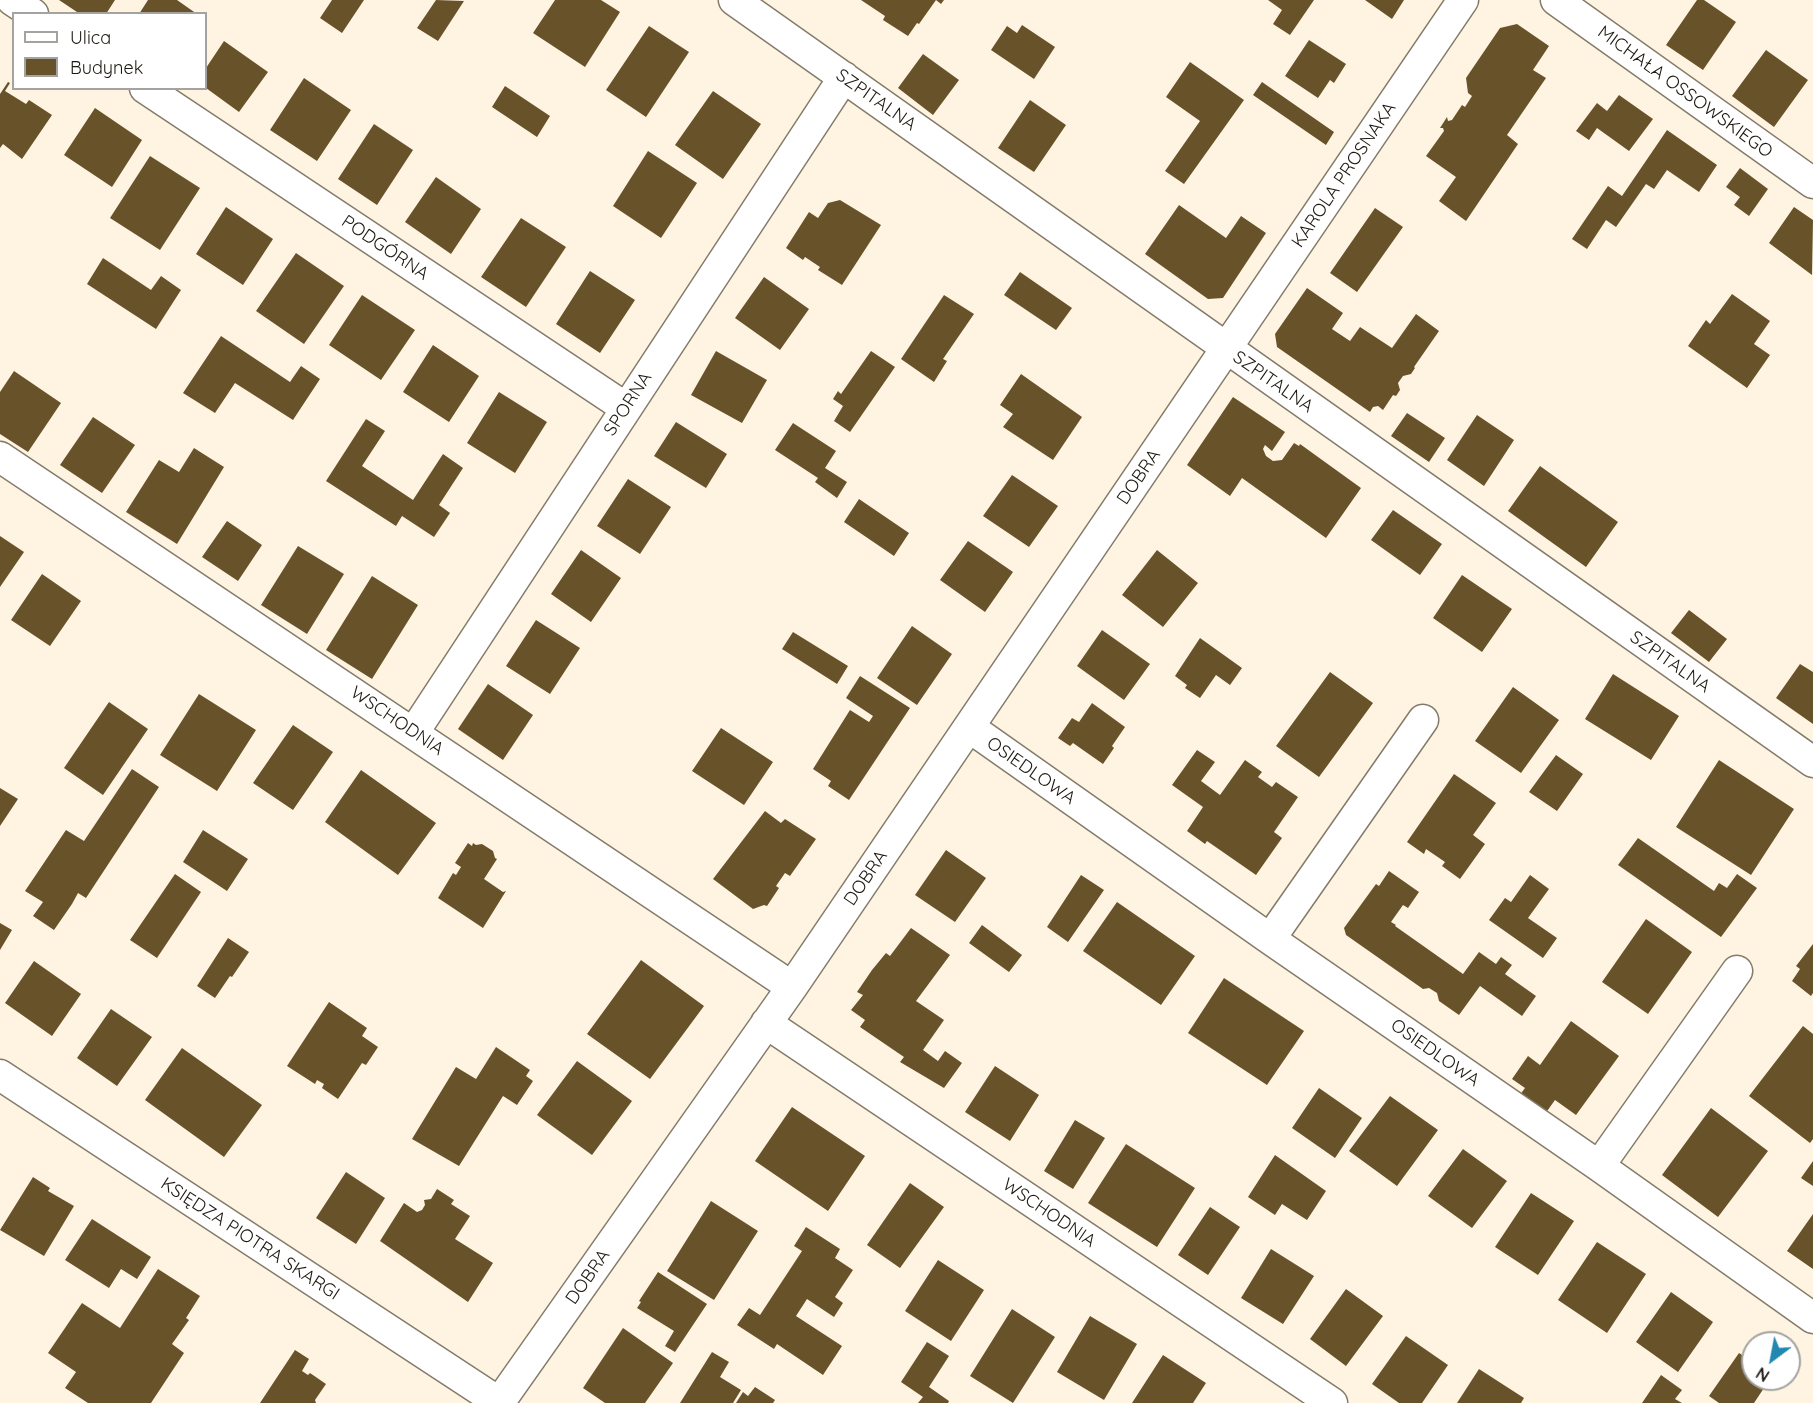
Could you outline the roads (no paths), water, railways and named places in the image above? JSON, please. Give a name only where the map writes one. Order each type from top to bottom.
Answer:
[{"type":"street","points":[[12,0],[30,12]]},
{"type":"street","name":"SZPITALNA","points":[[734,0],[1813,762]]},
{"type":"street","name":"KAROLA PROSNAKA","points":[[1226,349],[1463,0]]},
{"type":"street","name":"MICHAŁA OSSOWSKIEGO","points":[[1556,0],[1813,183]]},
{"type":"street","name":"SPORNA","points":[[414,732],[844,77]]},
{"type":"street","name":"PODGÓRNA","points":[[148,90],[626,408]]},
{"type":"street","name":"DOBRA","points":[[499,1403],[792,987],[1226,349]]},
{"type":"street","name":"WSCHODNIA","points":[[0,457],[792,987]]},
{"type":"street","points":[[1270,939],[1423,720]]},
{"type":"street","name":"OSIEDLOWA","points":[[969,727],[1813,1318]]},
{"type":"street","points":[[1599,1166],[1737,971]]},
{"type":"street","name":"WSCHODNIA","points":[[766,1023],[1332,1403]]},
{"type":"street","name":"KSIĘDZA PIOTRA SKARGI","points":[[0,1075],[499,1403]]}]
